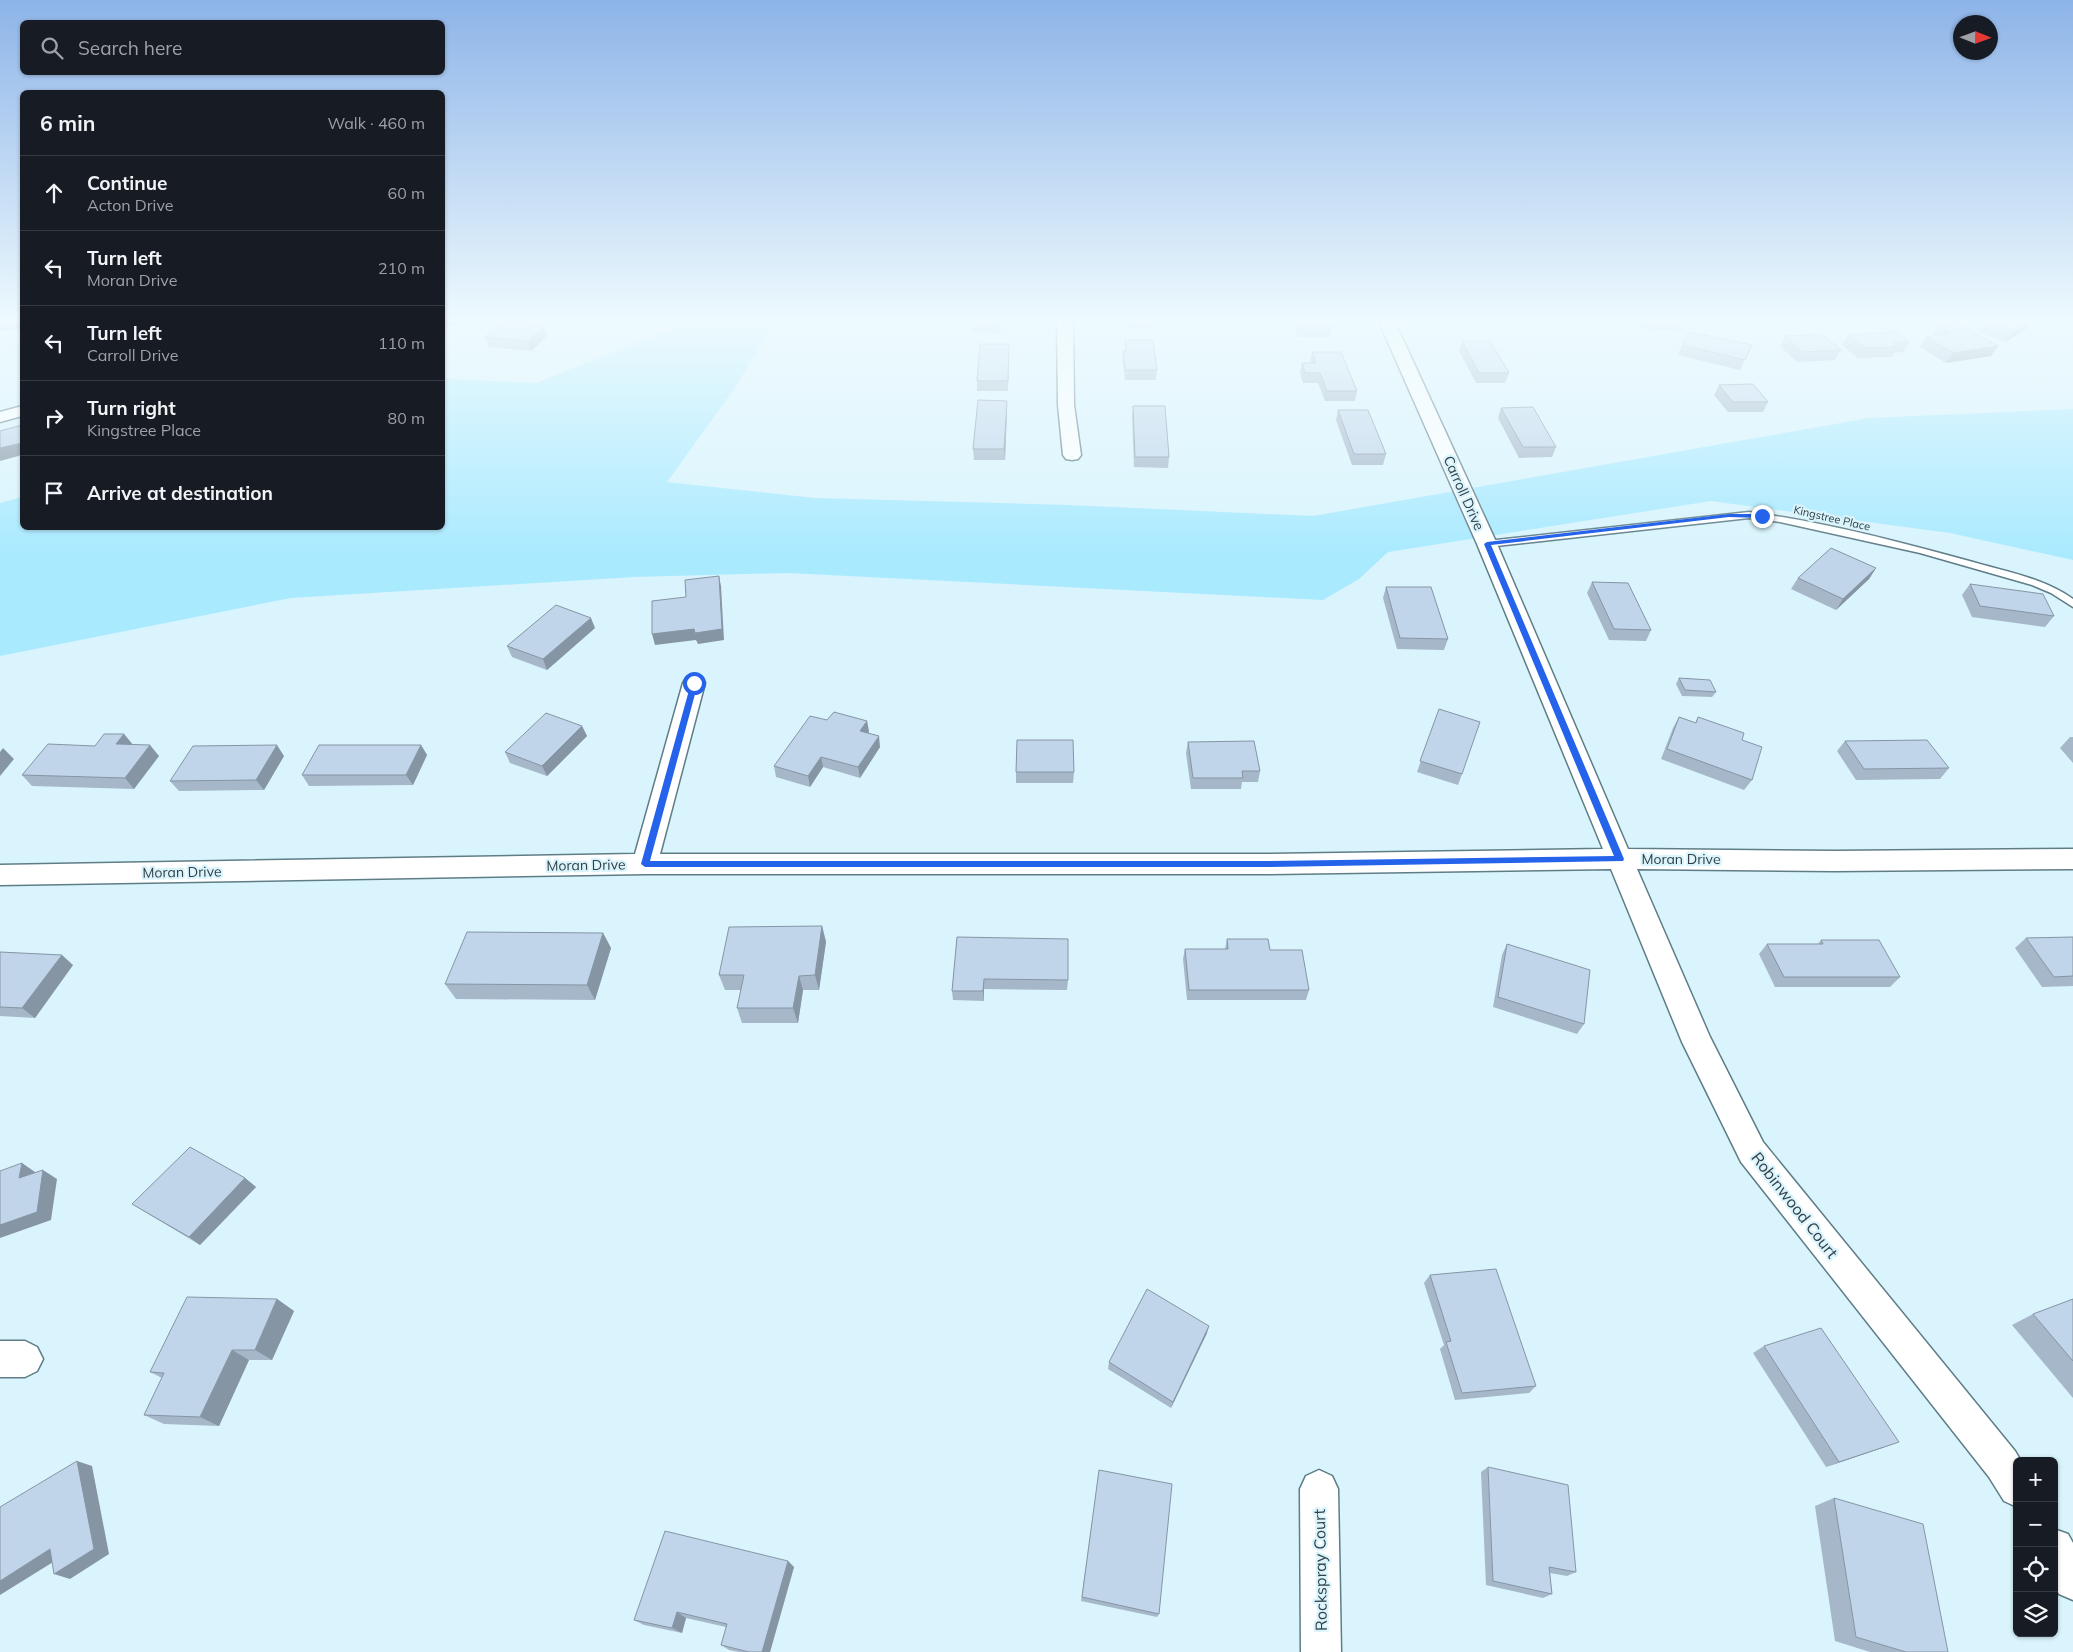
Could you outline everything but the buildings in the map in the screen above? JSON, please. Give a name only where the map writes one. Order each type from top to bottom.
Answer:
[{"type":"street","points":[[1066,399],[1072,455]]},
{"type":"street","name":"Carroll Drive","points":[[1422,399],[1487,544],[1620,859]]},
{"type":"street","points":[[0,417],[20,412]]},
{"type":"street","points":[[645,864],[694,683]]},
{"type":"street","name":"Moran Drive","points":[[0,875],[645,864],[1266,864],[1620,859],[1835,861],[2073,859]]},
{"type":"street","name":"Robinwood Court","points":[[1620,859],[1697,1042],[1752,1152],[2002,1464],[2013,1482]]},
{"type":"street","name":"Rockspray Court","points":[[1319,1489],[1321,1652]]},
{"type":"street","points":[[2058,1555],[2073,1580]]},
{"type":"lane","name":"Kingstree Place","points":[[1487,544],[1749,515],[1780,519],[1941,557],[2036,583],[2055,591],[2073,604]]},
{"type":"shaded area","points":[[445,399],[727,399],[667,482],[815,498],[1068,505],[1313,516],[1869,418],[2073,409],[2073,560],[1950,533],[1711,501],[1388,552],[1359,579],[1323,600],[788,573],[634,577],[291,598],[0,656],[0,503],[20,498],[20,530],[445,530]]},
{"type":"route","points":[[694,683],[645,864],[1266,864],[1620,859],[1487,544],[1729,516],[1762,516]]}]
